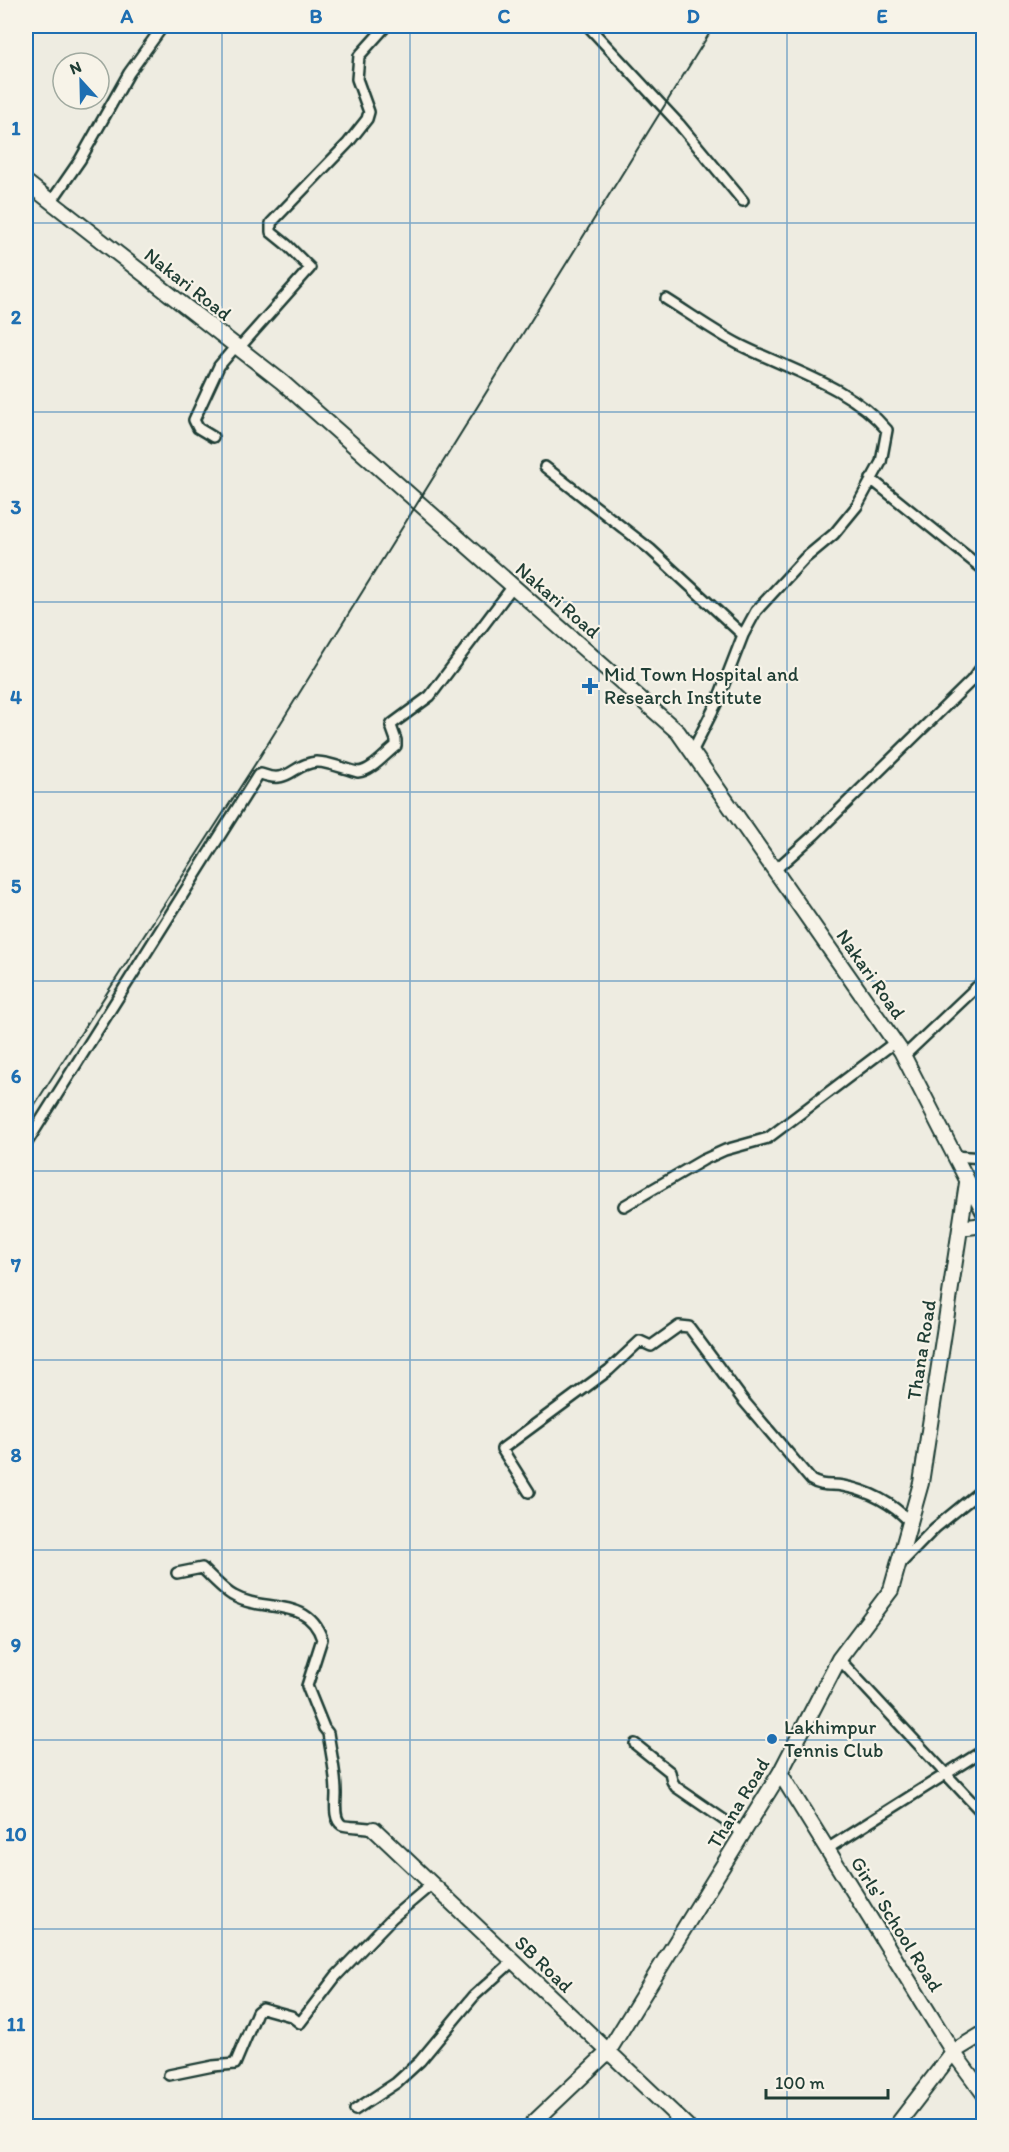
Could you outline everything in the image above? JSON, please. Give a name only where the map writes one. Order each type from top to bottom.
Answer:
[{"type":"street","points":[[51,202],[80,160],[129,73],[162,26]]},
{"type":"street","points":[[213,436],[198,428],[194,420],[219,366],[310,268],[287,244],[271,232],[271,223],[348,143],[367,119],[369,112],[357,79],[359,56],[386,26]]},
{"type":"street","points":[[588,26],[679,124],[743,201]]},
{"type":"street","name":"Nakari Road","points":[[26,182],[282,382],[678,732],[904,1056],[984,1213]]},
{"type":"street","points":[[666,299],[739,344],[825,383],[879,420],[887,430],[881,462],[857,506],[840,527],[804,559],[756,611],[743,635],[717,702],[692,752]]},
{"type":"street","points":[[545,467],[650,549],[743,635]]},
{"type":"street","points":[[871,478],[984,570]]},
{"type":"street","points":[[26,1144],[258,775],[274,778],[288,775],[316,762],[358,772],[363,772],[370,767],[396,746],[392,724],[430,696],[513,586]]},
{"type":"street","points":[[775,870],[814,835],[962,690],[984,664]]},
{"type":"street","points":[[904,1056],[984,980]]},
{"type":"street","points":[[624,1206],[703,1160],[725,1150],[768,1138],[895,1042]]},
{"type":"street","points":[[953,1156],[984,1158]]},
{"type":"street","name":"Thana Road","points":[[530,2127],[608,2052],[780,1773],[839,1659],[891,1590],[921,1483],[967,1183]]},
{"type":"street","points":[[960,1228],[984,1225]]},
{"type":"street","points":[[529,1492],[502,1449],[609,1370],[640,1341],[651,1346],[679,1326],[688,1327],[743,1400],[811,1480],[820,1485],[843,1486],[880,1497],[897,1508],[910,1522]]},
{"type":"street","points":[[898,1567],[935,1528],[984,1488]]},
{"type":"street","points":[[177,1573],[202,1568],[233,1596],[292,1609],[315,1625],[322,1639],[307,1686],[328,1733],[336,1777],[336,1814],[339,1823],[344,1827],[374,1828]]},
{"type":"street","points":[[839,1659],[984,1815]]},
{"type":"street","points":[[635,1744],[670,1772],[676,1787],[743,1833]]},
{"type":"street","points":[[827,1849],[984,1750]]},
{"type":"street","name":"Girls' School Road","points":[[780,1773],[953,2052],[984,2094]]},
{"type":"street","name":"SB Road","points":[[374,1828],[687,2127]]},
{"type":"street","points":[[169,2075],[235,2064],[257,2012],[262,2008],[291,2016],[300,2023],[336,1976],[392,1918],[432,1884]]},
{"type":"street","points":[[355,2110],[396,2083],[420,2061],[474,1996],[513,1961]]},
{"type":"street","points":[[896,2127],[953,2052],[984,2033]]},
{"type":"railway","points":[[26,1118],[259,758],[714,26]]},
{"type":"place","name":"Mid Town Hospital and Research Institute","points":[[590,686]]},
{"type":"place","name":"Lakhimpur Tennis Club","points":[[772,1739]]}]
